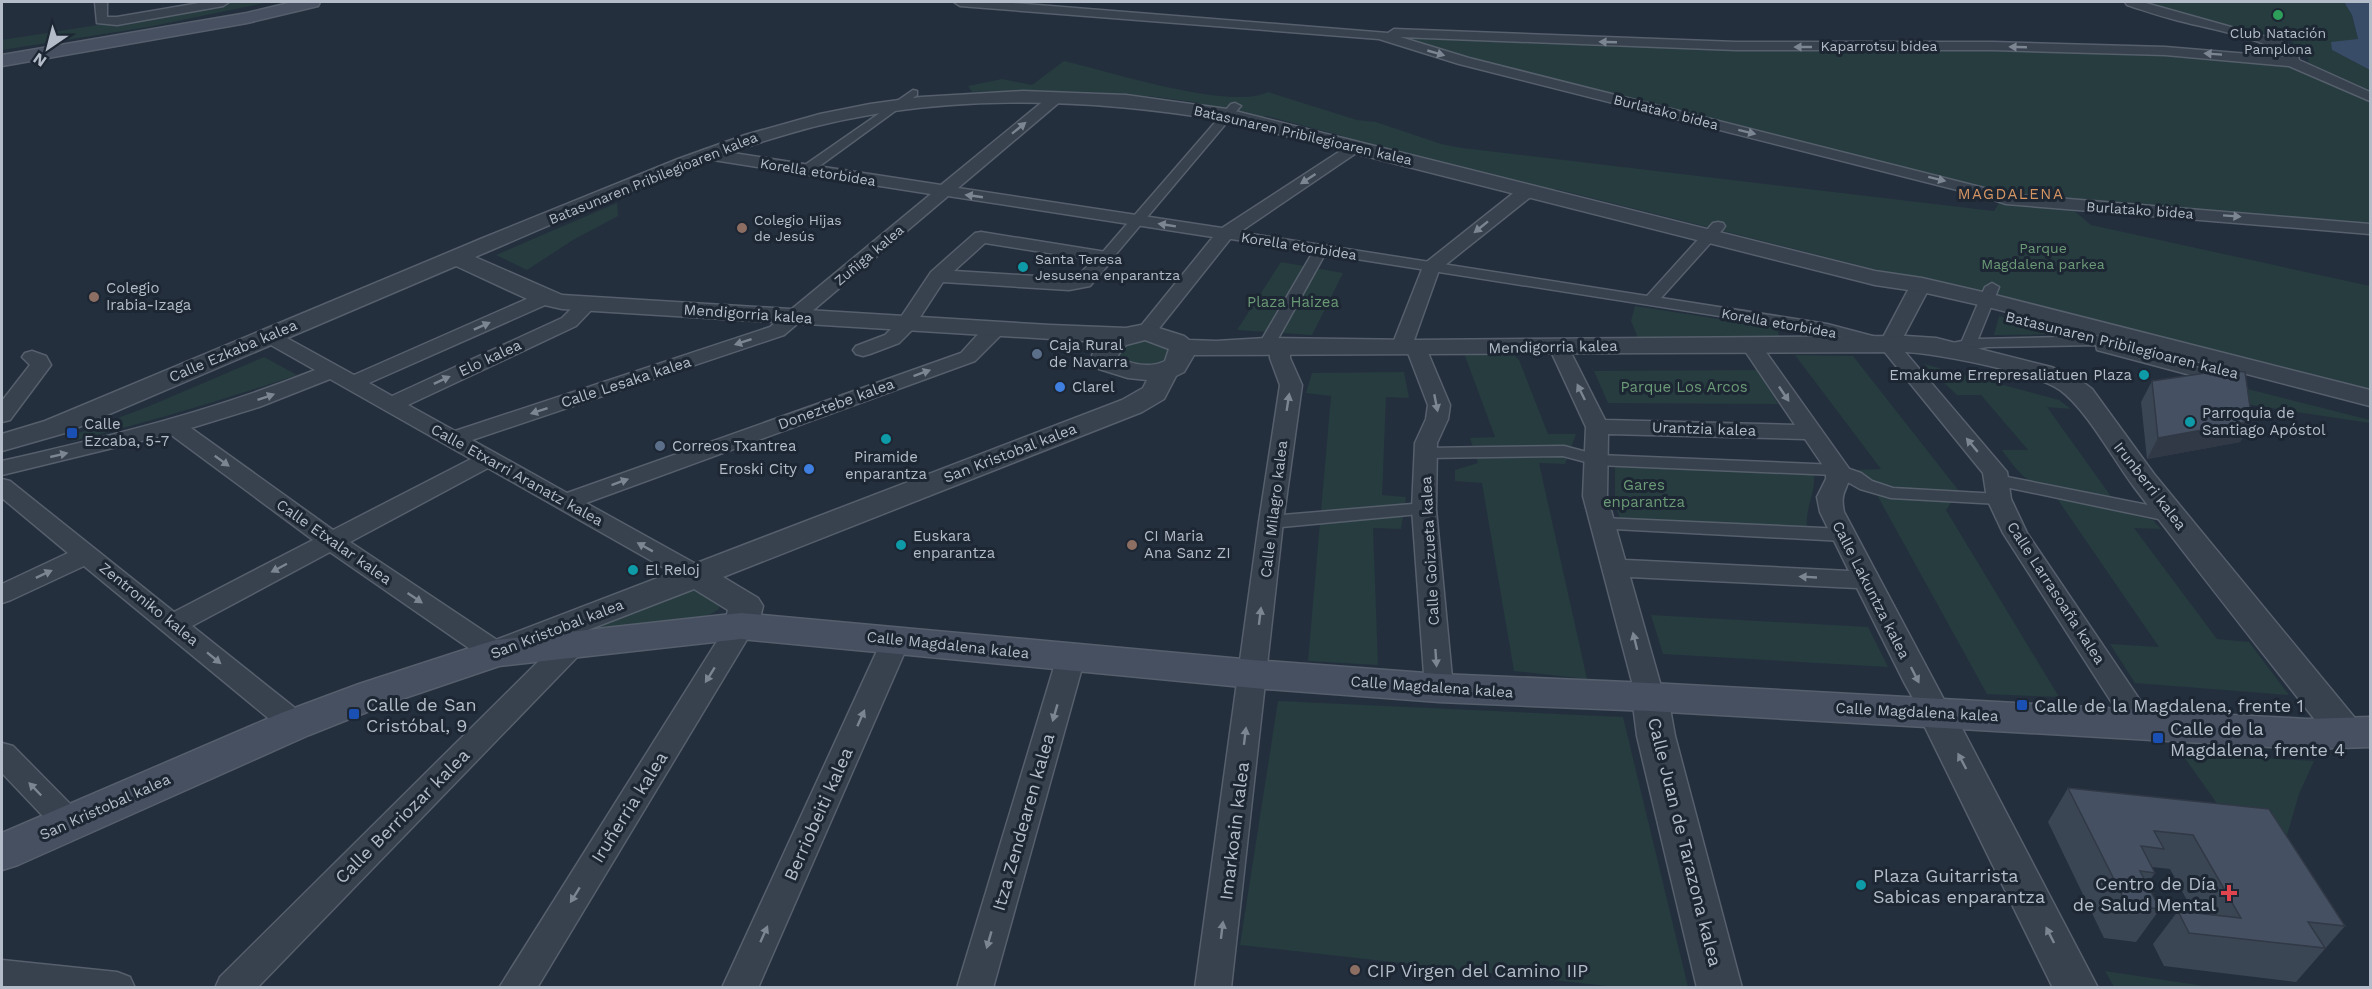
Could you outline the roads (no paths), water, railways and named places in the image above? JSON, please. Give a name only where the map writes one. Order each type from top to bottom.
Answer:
[{"type":"main road","points":[[2,52],[117,34],[277,2]]},
{"type":"main road","points":[[2,61],[236,20],[312,2]]},
{"type":"main road","name":"Calle Magdalena kalea","points":[[496,653],[741,626],[1253,675],[1438,688],[1650,697],[2307,734],[2358,732]]},
{"type":"main road","name":"San Kristobal kalea","points":[[2,852],[295,724],[373,694],[496,653]]},
{"type":"street","points":[[102,2],[100,20],[117,21],[223,2]]},
{"type":"street","name":"Burlatako bidea","points":[[960,2],[1380,35],[1530,78],[1991,193],[2006,199],[2370,229]]},
{"type":"street","points":[[2131,2],[2276,44],[2292,54],[2292,62],[2312,64]]},
{"type":"street","name":"Kaparrotsu bidea","points":[[1380,35],[1405,32],[1736,46],[1947,45],[2117,49],[2292,62],[2370,97]]},
{"type":"street","points":[[806,170],[913,93]]},
{"type":"street","name":"Batasunaren Pribilegioaren kalea","points":[[456,257],[707,154],[766,134],[812,122],[946,100],[1057,96],[1138,101],[1231,110],[1357,147],[1527,191],[1713,231],[1917,292],[1987,298],[2108,341],[2370,408]]},
{"type":"street","name":"Zuñiga kalea","points":[[795,317],[1057,96]]},
{"type":"street","points":[[938,276],[1070,284],[1083,282],[1139,220],[1231,110]]},
{"type":"street","points":[[1105,355],[1114,340],[1135,334],[1225,234],[1357,147]]},
{"type":"street","name":"Korella etorbidea","points":[[707,154],[1827,329],[1889,345]]},
{"type":"street","points":[[1408,348],[1431,268],[1527,191]]},
{"type":"street","points":[[1650,302],[1713,231]]},
{"type":"street","points":[[863,350],[892,339],[907,324],[938,276],[981,237],[1106,257]]},
{"type":"street","points":[[1273,346],[1321,249]]},
{"type":"street","name":"Mendigorria kalea","points":[[456,257],[545,298],[587,304],[1050,333],[1135,334],[1175,341],[1176,359]]},
{"type":"street","name":"Calle Ezkaba kalea","points":[[4,439],[55,427],[456,257]]},
{"type":"street","name":"Batasunaren Pribilegioaren kalea","points":[[1875,278],[1987,298],[2155,340],[2370,398]]},
{"type":"street","points":[[1889,345],[1917,292]]},
{"type":"street","points":[[352,383],[545,298]]},
{"type":"street","points":[[1959,347],[1987,298]]},
{"type":"street","name":"Elo kalea","points":[[389,405],[569,322],[587,304]]},
{"type":"street","name":"Calle Lesaka kalea","points":[[452,440],[777,331],[795,317]]},
{"type":"street","name":"Doneztebe kalea","points":[[565,502],[968,357],[997,329]]},
{"type":"street","name":"Mendigorria kalea","points":[[1050,333],[1079,340],[1105,355],[1108,363],[1138,374],[1176,359],[1216,349],[1273,346],[1408,348],[1889,345]]},
{"type":"street","name":"Calle Etxarri Aranatz kalea","points":[[269,336],[696,575],[746,606],[741,626]]},
{"type":"street","points":[[1959,347],[1987,342],[2155,340]]},
{"type":"street","points":[[2078,341],[2236,383]]},
{"type":"street","points":[[1751,345],[1838,470]]},
{"type":"street","name":"Irunberri kalea","points":[[1889,345],[1959,347],[2042,373],[2067,383],[2082,395],[2173,516],[2358,732]]},
{"type":"street","name":"Calle Larrasoaña kalea","points":[[1889,345],[1995,472],[1998,490],[2015,533],[2142,726]]},
{"type":"street","name":"Calle Milagro kalea","points":[[1253,675],[1291,385],[1273,346]]},
{"type":"street","points":[[1559,347],[1597,427],[1594,496],[1616,568],[1650,697]]},
{"type":"street","name":"Calle Goizueta kalea","points":[[1408,348],[1439,405],[1437,419],[1426,443],[1425,453],[1425,508],[1438,688]]},
{"type":"street","points":[[2,415],[41,365],[39,360],[32,357]]},
{"type":"street","name":"San Kristobal kalea","points":[[496,653],[1132,406],[1154,393],[1176,359]]},
{"type":"street","points":[[2,468],[175,427],[276,393],[332,371]]},
{"type":"street","name":"San Kristobal kalea","points":[[1115,412],[1133,399],[1140,387],[1138,374]]},
{"type":"street","name":"Calle Etxalar kalea","points":[[175,427],[331,541],[496,653]]},
{"type":"street","name":"Urantzia kalea","points":[[1597,427],[1810,432]]},
{"type":"street","points":[[1425,453],[1564,451],[1597,460],[1838,470],[1855,477],[1866,485],[1891,493],[1998,490],[2173,516]]},
{"type":"street","points":[[173,624],[488,459]]},
{"type":"street","name":"Calle Lakuntza kalea","points":[[1838,470],[1839,479],[1829,497],[1832,512],[1936,713]]},
{"type":"street","name":"Zentroniko kalea","points":[[2,486],[295,724]]},
{"type":"street","points":[[1272,522],[1425,508]]},
{"type":"street","points":[[1602,524],[1844,535]]},
{"type":"street","points":[[2,594],[87,554]]},
{"type":"street","points":[[1616,568],[1867,580]]},
{"type":"street","name":"Iruñerria kalea","points":[[517,987],[741,626]]},
{"type":"street","name":"Berriobeiti kalea","points":[[740,987],[896,640]]},
{"type":"street","name":"Calle Berriozar kalea","points":[[233,987],[572,645]]},
{"type":"street","name":"Itza Zendearen kalea","points":[[975,987],[1071,657]]},
{"type":"street","name":"Imarkoain kalea","points":[[1213,987],[1253,675]]},
{"type":"street","name":"Calle Juan de Tarazona kalea","points":[[1650,697],[1656,736],[1720,987]]},
{"type":"street","points":[[1936,713],[2076,987]]},
{"type":"street","points":[[2,754],[69,823]]},
{"type":"street","points":[[2,976],[117,987]]},
{"type":"water","points":[[2344,2],[2370,2],[2370,70],[2332,50],[2331,42],[2358,39],[2352,15]]},
{"type":"place","name":"Club Natación Pamplona","points":[[2278,15]]},
{"type":"place","name":"Colegio Hijas de Jesús","points":[[742,228]]},
{"type":"place","name":"Santa Teresa Jesusena enparantza","points":[[1023,267]]},
{"type":"place","name":"Colegio Irabia-Izaga","points":[[94,297]]},
{"type":"place","name":"Caja Rural de Navarra","points":[[1037,354]]},
{"type":"place","name":"Emakume Errepresaliatuen Plaza","points":[[2144,375]]},
{"type":"place","name":"Clarel","points":[[1060,387]]},
{"type":"place","name":"Parroquia de Santiago Apóstol","points":[[2190,422]]},
{"type":"place","name":"Calle Ezcaba, 5-7","points":[[72,433]]},
{"type":"place","name":"Piramide enparantza","points":[[886,439]]},
{"type":"place","name":"Correos Txantrea","points":[[660,446]]},
{"type":"place","name":"Eroski City","points":[[809,469]]},
{"type":"place","name":"Euskara enparantza","points":[[901,545]]},
{"type":"place","name":"CI Maria Ana Sanz ZI","points":[[1132,545]]},
{"type":"place","name":"El Reloj","points":[[633,570]]},
{"type":"place","name":"Calle de la Magdalena, frente 1","points":[[2022,705]]},
{"type":"place","name":"Calle de San Cristóbal, 9","points":[[354,714]]},
{"type":"place","name":"Calle de la Magdalena, frente 4","points":[[2158,738]]},
{"type":"place","name":"Plaza Guitarrista Sabicas enparantza","points":[[1861,885]]},
{"type":"place","name":"Centro de Día de Salud Mental","points":[[2229,893]]},
{"type":"place","name":"CIP Virgen del Camino IIP","points":[[1355,970]]},
{"type":"district","name":"MAGDALENA","points":[[2011,194]]},
{"type":"park label","name":"Parque Magdalena parkea","points":[[2043,256]]},
{"type":"park label","name":"Plaza Haizea","points":[[1293,302]]},
{"type":"park label","name":"Parque Los Arcos","points":[[1684,387]]},
{"type":"park label","name":"Gares enparantza","points":[[1644,494]]}]
